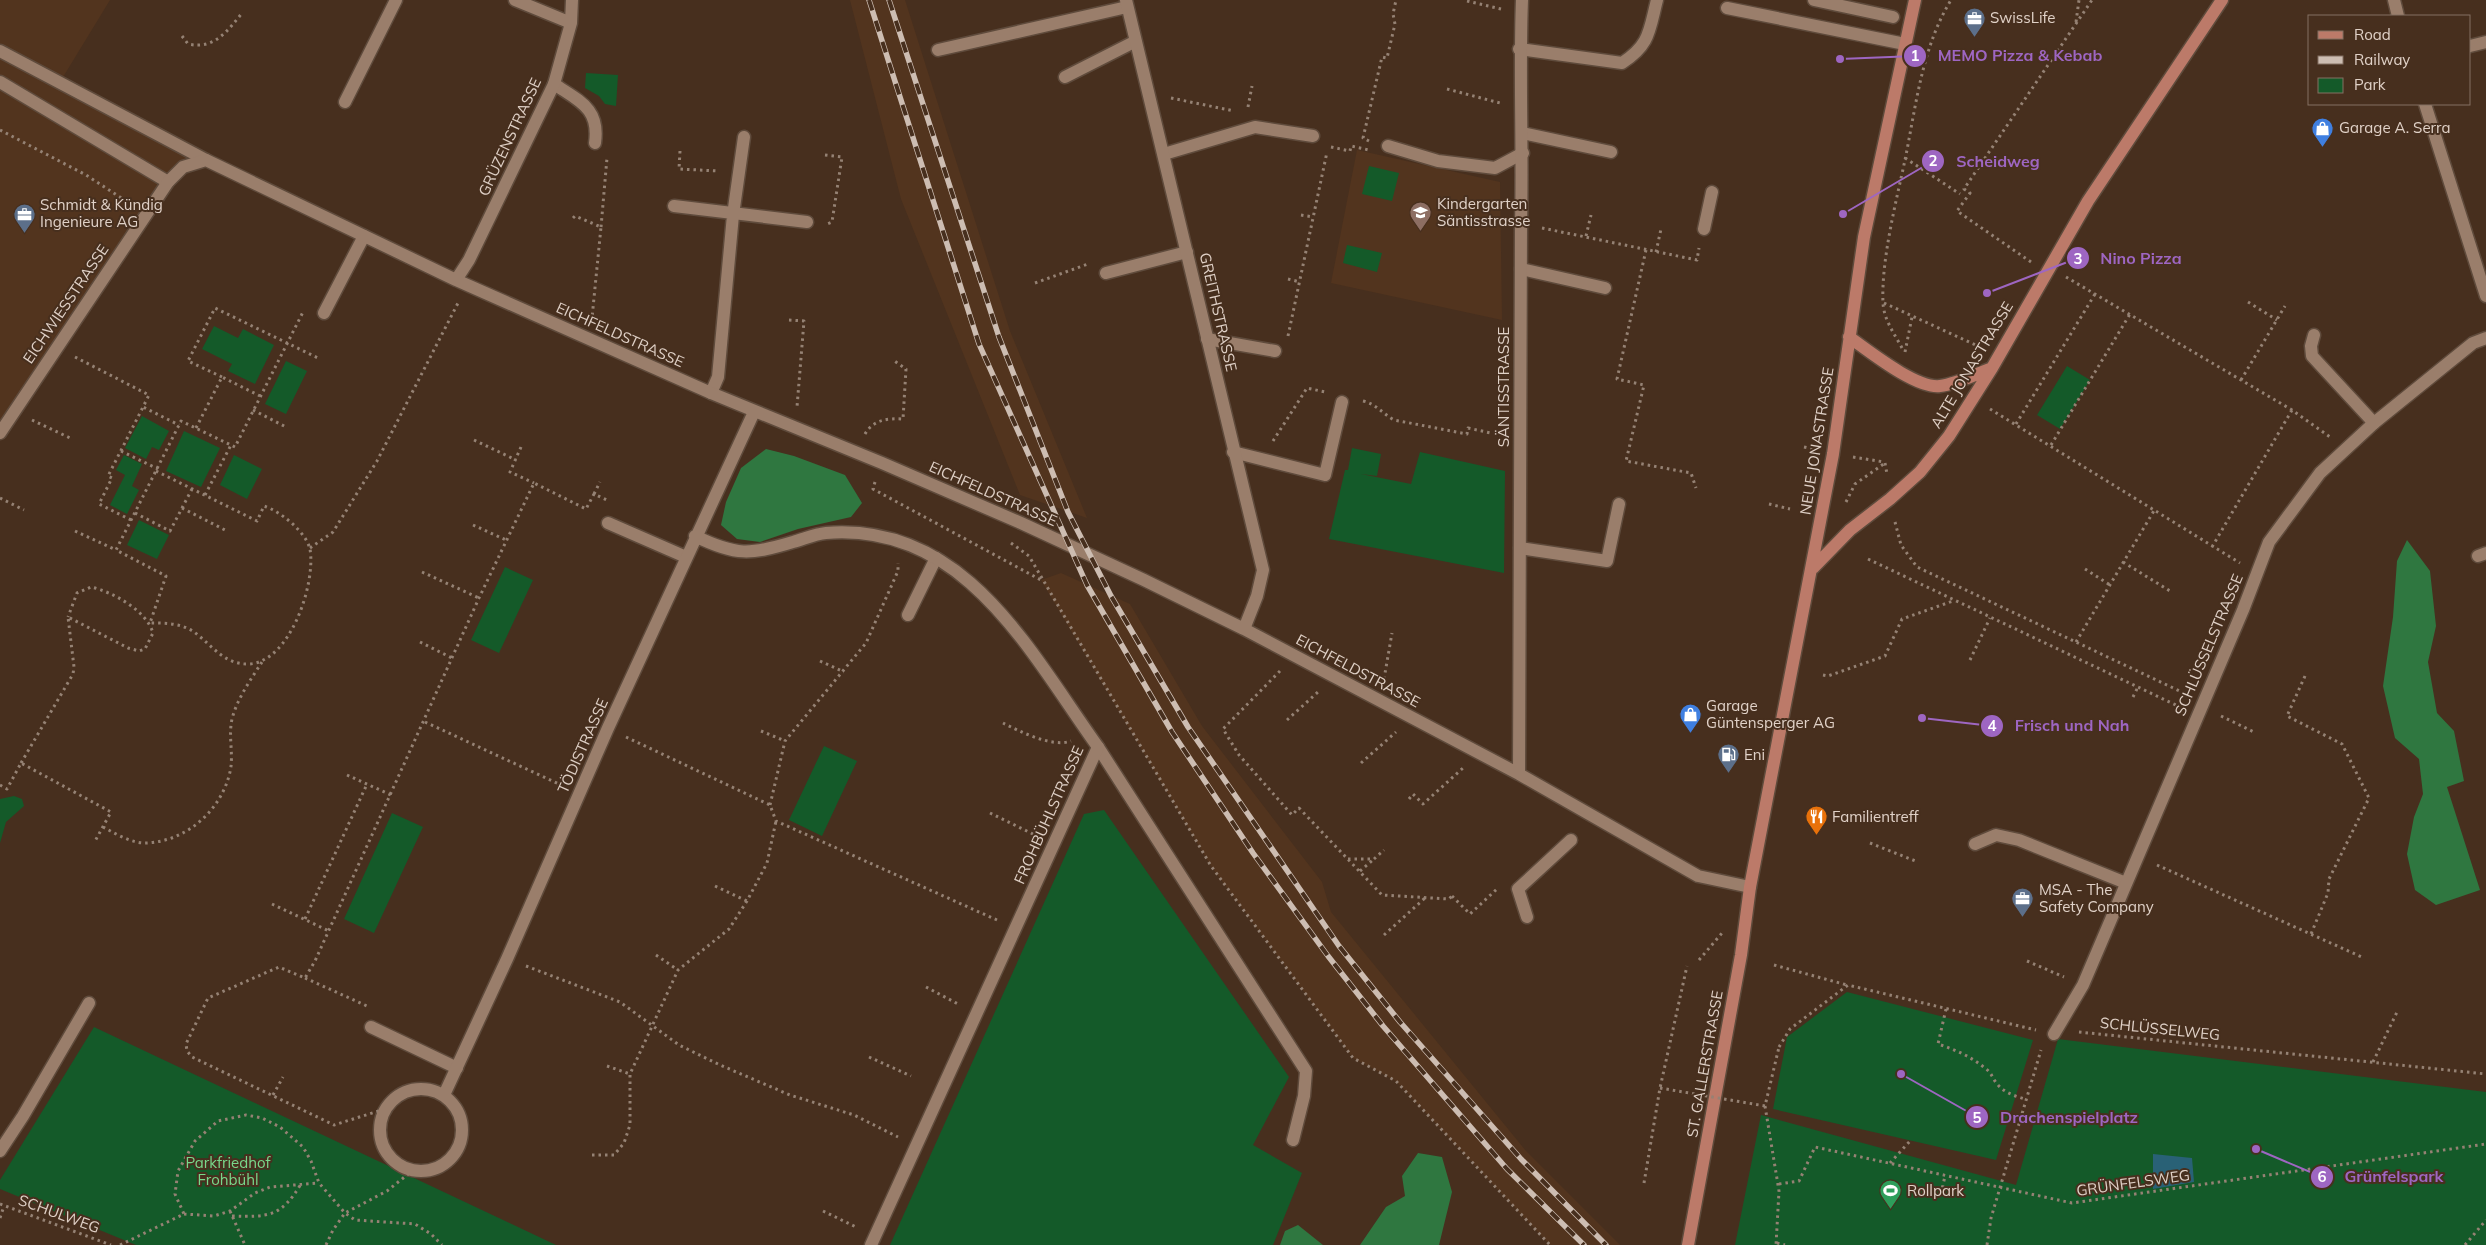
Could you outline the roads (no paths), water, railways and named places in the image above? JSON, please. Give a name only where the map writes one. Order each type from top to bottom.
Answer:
[{"type":"main road","name":"NEUE JONASTRASSE","points":[[1750,887],[1813,568],[1833,454],[1864,236],[1915,0]]},
{"type":"main road","name":"ALTE JONASTRASSE","points":[[1813,568],[1850,530],[1890,499],[1920,472],[1949,436],[1992,368],[2088,201],[2222,0]]},
{"type":"main road","points":[[1849,337],[1900,372],[1925,383],[1940,386],[1992,368]]},
{"type":"main road","name":"ST. GALLERSTRASSE","points":[[1688,1245],[1741,955],[1750,887]]},
{"type":"street","points":[[345,102],[396,0]]},
{"type":"street","points":[[515,0],[571,23]]},
{"type":"street","name":"GRÜZENSTRASSE","points":[[456,280],[469,260],[554,84],[571,23],[572,0]]},
{"type":"street","name":"SÄNTISSTRASSE","points":[[1519,774],[1523,153],[1520,49],[1522,0]]},
{"type":"street","points":[[1520,49],[1622,64],[1638,53],[1648,35],[1657,0]]},
{"type":"street","points":[[1814,0],[1893,17]]},
{"type":"street","points":[[2394,0],[2398,15]]},
{"type":"street","points":[[938,50],[1127,4]]},
{"type":"street","name":"GREITHSTRASSE","points":[[1127,4],[1134,42],[1164,154],[1233,452],[1263,570],[1257,596],[1244,629]]},
{"type":"street","points":[[1728,8],[1905,44]]},
{"type":"street","points":[[1065,77],[1134,42]]},
{"type":"street","points":[[2471,46],[2486,42]]},
{"type":"street","name":"EICHFELDSTRASSE","points":[[0,50],[206,160],[456,280],[754,412],[882,462],[1021,523],[1167,591],[1244,629],[1519,774],[1698,876],[1750,887]]},
{"type":"street","points":[[0,82],[168,182]]},
{"type":"street","points":[[554,84],[585,105],[597,127],[595,142]]},
{"type":"street","points":[[2424,105],[2486,296]]},
{"type":"street","points":[[1164,154],[1255,128],[1313,136]]},
{"type":"street","points":[[1522,133],[1611,152]]},
{"type":"street","points":[[711,393],[718,377],[733,215],[744,137]]},
{"type":"street","points":[[1384,146],[1438,161],[1495,168],[1523,153]]},
{"type":"street","name":"EICHWIESSTRASSE","points":[[0,432],[168,182],[183,167],[206,160]]},
{"type":"street","points":[[1704,229],[1712,192]]},
{"type":"street","points":[[674,206],[733,215],[807,222]]},
{"type":"street","points":[[324,313],[364,236]]},
{"type":"street","points":[[1106,273],[1187,252]]},
{"type":"street","points":[[1521,270],[1605,288]]},
{"type":"street","points":[[2314,335],[2311,346],[2312,356],[2374,423]]},
{"type":"street","name":"SCHLÜSSELSTRASSE","points":[[2054,1034],[2083,985],[2269,542],[2320,473],[2374,423],[2473,344],[2486,338]]},
{"type":"street","points":[[1207,339],[1275,351]]},
{"type":"street","points":[[1233,452],[1325,475],[1342,402]]},
{"type":"street","name":"TÖDISTRASSE","points":[[444,1096],[695,536],[754,412]]},
{"type":"street","points":[[1520,548],[1607,561],[1619,504]]},
{"type":"street","points":[[608,523],[686,557]]},
{"type":"street","name":"FROHBÜHLSTRASSE","points":[[695,536],[721,548],[742,552],[765,550],[829,533],[856,533],[896,539],[936,558],[967,578],[989,598],[1020,636],[1098,747],[872,1240]]},
{"type":"street","points":[[908,616],[936,558]]},
{"type":"street","points":[[1098,747],[1306,1071],[1304,1096],[1293,1140]]},
{"type":"street","points":[[1975,844],[1996,835],[2019,840],[2126,883]]},
{"type":"street","points":[[1527,917],[1518,889],[1571,840]]},
{"type":"street","points":[[0,1150],[23,1116],[90,1003]]},
{"type":"street","points":[[371,1027],[457,1068]]},
{"type":"street","points":[[418,1088],[432,1090],[444,1096],[454,1105],[460,1118],[462,1132],[459,1146],[452,1157],[441,1166],[428,1172],[412,1171],[390,1159],[382,1148],[379,1135],[380,1121],[385,1109],[394,1098],[405,1091],[418,1088]]},
{"type":"water","points":[[2153,1154],[2192,1158],[2194,1182],[2153,1189]]},
{"type":"railway","points":[[869,0],[979,344],[1087,585],[1172,732],[1253,853],[1328,956],[1383,1026],[1507,1169],[1584,1245]]},
{"type":"railway","points":[[889,0],[999,337],[1068,512],[1111,596],[1188,727],[1339,946],[1400,1022],[1521,1159],[1606,1245]]},
{"type":"place","name":"SwissLife","points":[[1974,37]]},
{"type":"place","name":"MEMO Pizza & Kebab","points":[[1840,59]]},
{"type":"place","name":"Garage A. Serra","points":[[2323,147]]},
{"type":"place","name":"Scheidweg","points":[[1843,214]]},
{"type":"place","name":"Kindergarten Säntisstrasse","points":[[1421,232]]},
{"type":"place","name":"Schmidt & Kündig Ingenieure AG","points":[[24,233]]},
{"type":"place","name":"Nino Pizza","points":[[1987,293]]},
{"type":"place","name":"Frisch und Nah","points":[[1922,718]]},
{"type":"place","name":"Garage Güntensperger AG","points":[[1690,734]]},
{"type":"place","name":"Eni","points":[[1728,774]]},
{"type":"place","name":"Familientreff","points":[[1816,836]]},
{"type":"place","name":"MSA - The Safety Company","points":[[2023,918]]},
{"type":"place","name":"Drachenspielplatz","points":[[1901,1074]]},
{"type":"place","name":"Grünfelspark","points":[[2256,1149]]},
{"type":"place","name":"Rollpark","points":[[1891,1210]]},
{"type":"park label","name":"Parkfriedhof Frohbühl","points":[[228,1172]]}]
